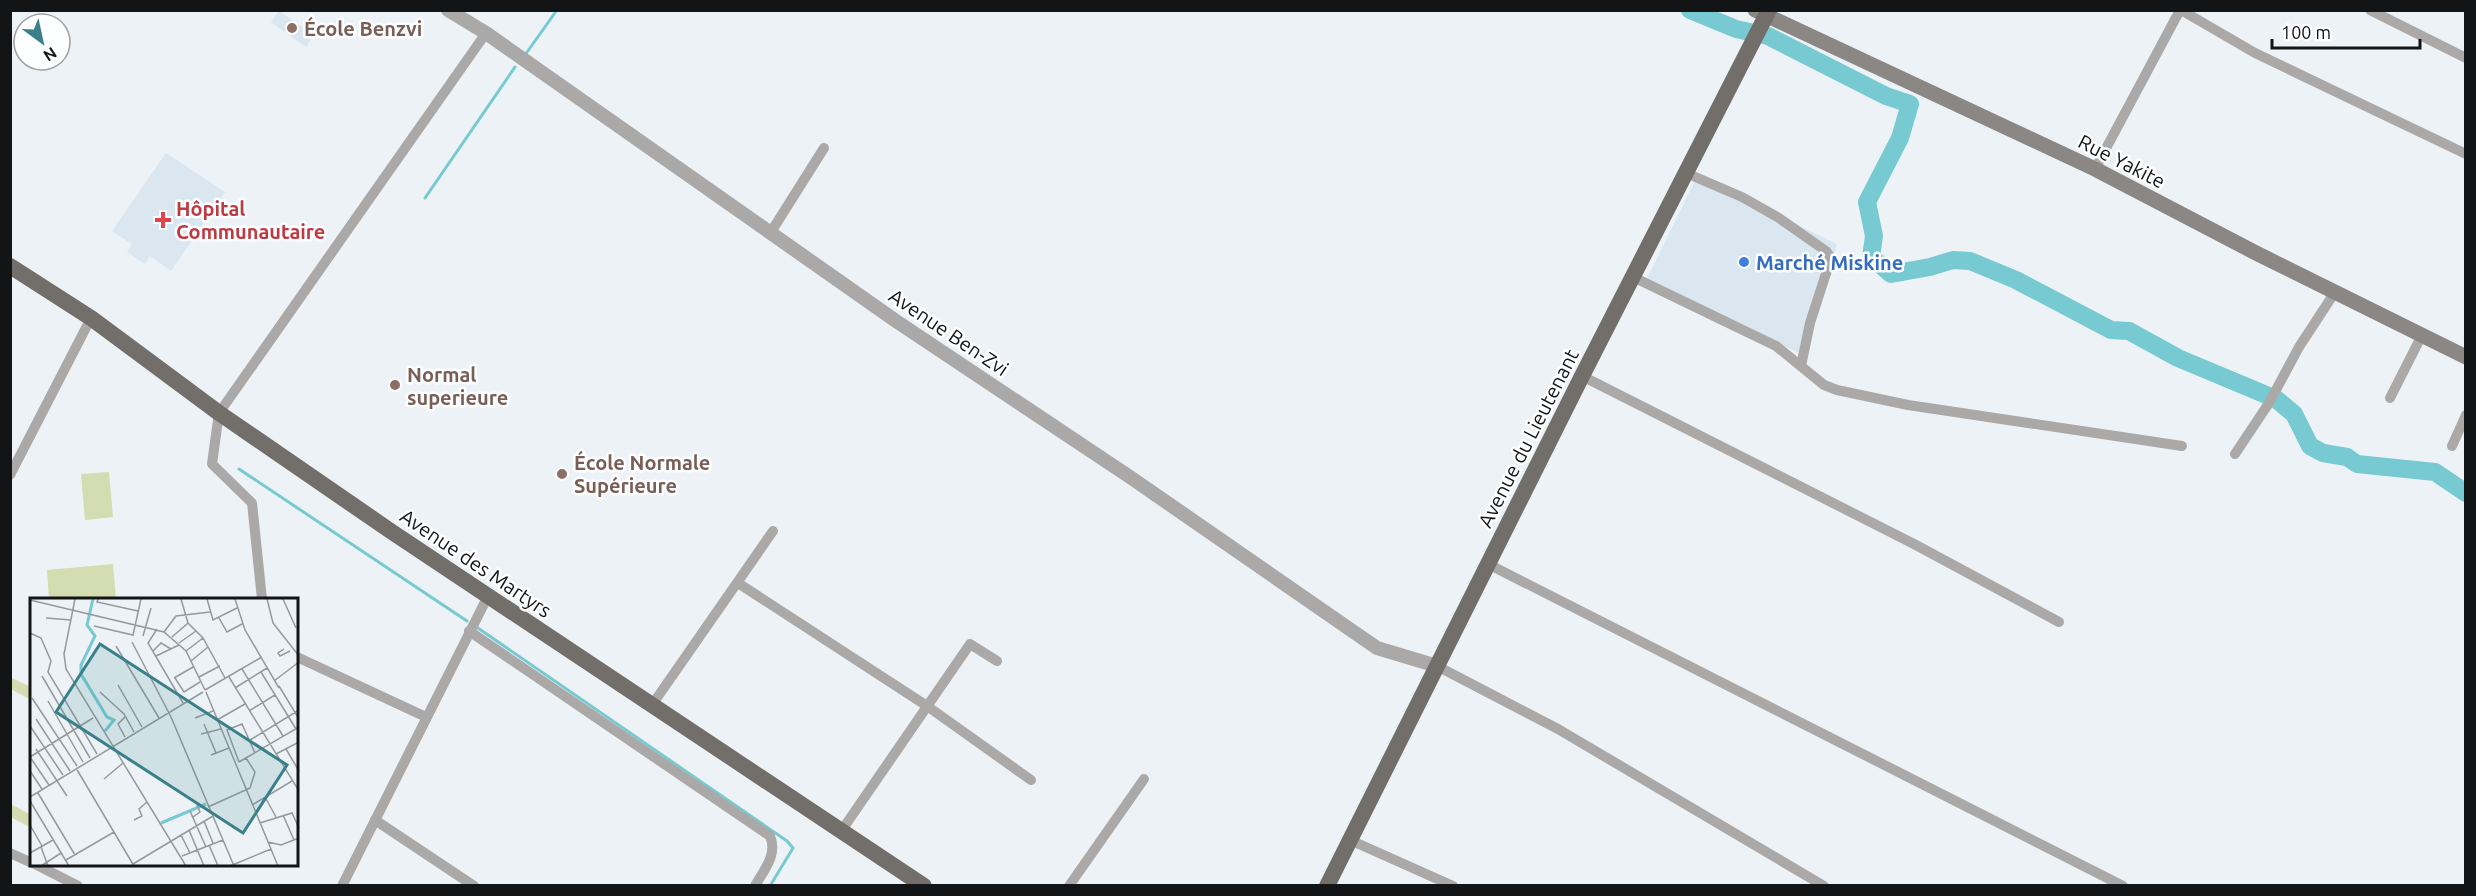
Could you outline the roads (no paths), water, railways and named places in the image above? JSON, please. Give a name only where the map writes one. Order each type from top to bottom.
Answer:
[{"type":"main road","name":"Rue Yakite","points":[[1763,15],[2095,169],[2254,252],[2466,357]]},
{"type":"main road","name":"Avenue du Lieutenant","points":[[1327,885],[1582,376],[1755,39],[1763,15]]},
{"type":"main road","name":"Avenue des Martyrs","points":[[10,266],[91,318],[219,413],[488,596],[924,885]]},
{"type":"street","name":"Avenue Ben-Zvi","points":[[448,10],[486,33],[896,321],[1130,477],[1377,648],[1437,666]]},
{"type":"street","points":[[2095,169],[2181,10],[2255,53],[2466,154]]},
{"type":"street","points":[[2370,10],[2466,57]]},
{"type":"street","points":[[262,598],[252,503],[212,464],[219,413],[486,33]]},
{"type":"street","points":[[771,232],[824,148]]},
{"type":"street","points":[[1686,173],[1742,198],[1779,218],[1826,251],[1831,258],[1810,323],[1801,366]]},
{"type":"street","points":[[1633,277],[1776,346],[1824,386],[1908,405],[2182,446]]},
{"type":"street","points":[[2235,454],[2269,403],[2274,391],[2336,292]]},
{"type":"street","points":[[12,470],[91,318]]},
{"type":"street","points":[[2391,398],[2422,335]]},
{"type":"street","points":[[1582,376],[1914,544],[2059,622]]},
{"type":"street","points":[[2452,446],[2466,415]]},
{"type":"street","points":[[652,705],[773,531]]},
{"type":"street","points":[[1488,564],[2123,885]]},
{"type":"street","points":[[738,583],[927,706],[1031,780]]},
{"type":"street","points":[[342,885],[488,596]]},
{"type":"street","points":[[469,631],[770,836],[774,844],[770,859],[754,885]]},
{"type":"street","points":[[842,830],[970,644],[997,661]]},
{"type":"street","points":[[298,657],[426,717]]},
{"type":"street","points":[[1437,666],[1558,729],[1824,885]]},
{"type":"street","points":[[1069,885],[1144,779]]},
{"type":"street","points":[[375,820],[474,885]]},
{"type":"street","points":[[1350,840],[1452,885]]},
{"type":"street","points":[[10,853],[30,863]]},
{"type":"street","points":[[37,866],[78,885]]},
{"type":"waterway","points":[[525,55],[557,10]]},
{"type":"waterway","points":[[1690,10],[1736,29],[1768,36],[1886,96],[1910,104],[1900,138],[1867,202],[1874,236],[1871,257],[1891,274],[1953,260],[1970,261],[2016,280],[2111,330],[2129,331],[2178,358],[2276,399],[2294,414],[2310,446],[2323,453],[2347,457],[2357,464],[2435,472],[2466,493]]},
{"type":"waterway","points":[[425,198],[515,67]]},
{"type":"waterway","points":[[239,469],[467,621]]},
{"type":"waterway","points":[[475,626],[787,841],[793,848],[770,886]]},
{"type":"place","name":"École Benzvi","points":[[292,28]]},
{"type":"place","name":"Hôpital Communautaire","points":[[163,220]]},
{"type":"place","name":"Marché Miskine","points":[[1744,262]]},
{"type":"place","name":"Normal superieure","points":[[395,385]]},
{"type":"place","name":"École Normale Supérieure","points":[[562,474]]}]
